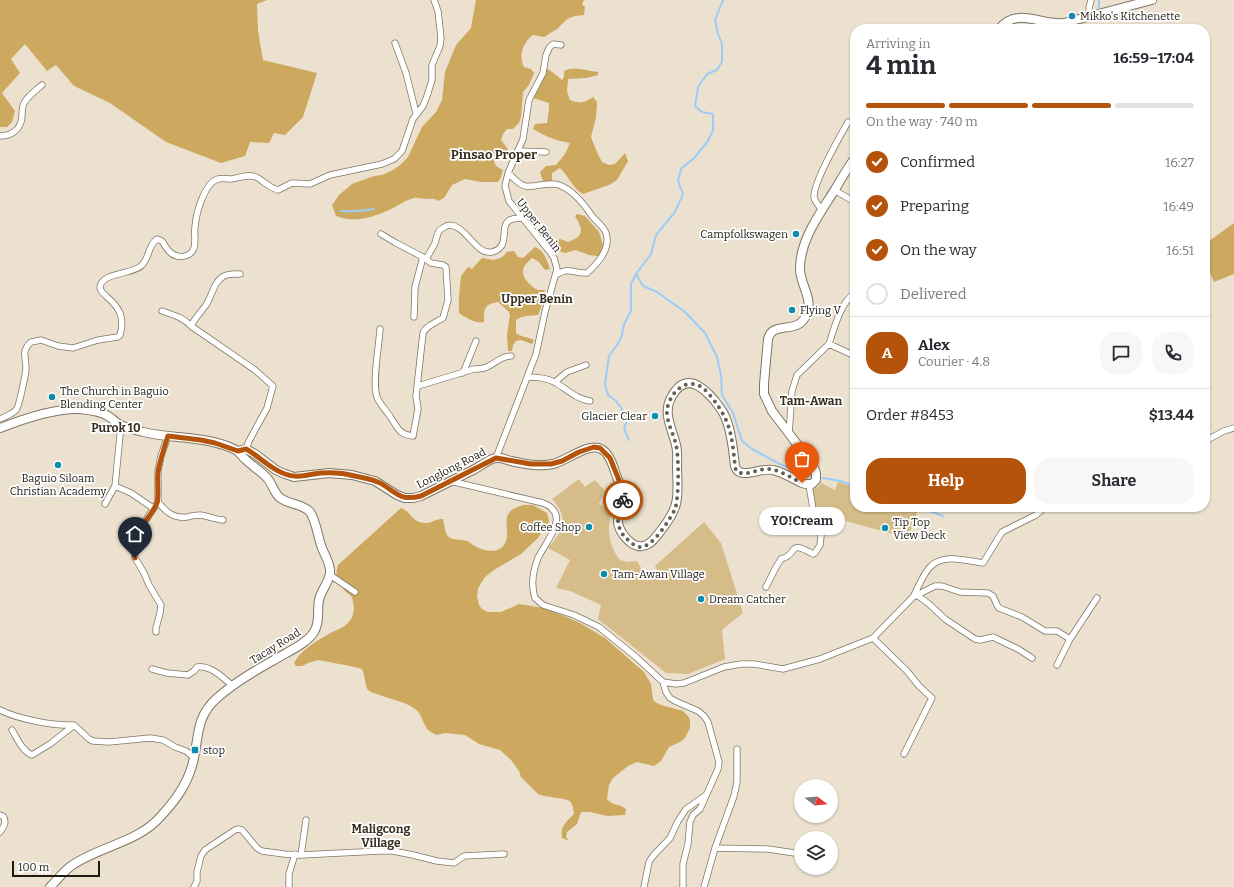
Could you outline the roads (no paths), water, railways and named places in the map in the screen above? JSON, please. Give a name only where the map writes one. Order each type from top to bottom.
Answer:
[{"type":"main road","points":[[1003,24],[1009,20],[1019,18],[1028,18],[1056,24],[1064,23],[1152,0]]},
{"type":"main road","points":[[496,458],[520,463],[545,465],[557,463],[587,449],[594,447],[600,448],[610,458],[623,490],[623,502],[618,519],[620,529],[625,537],[633,544],[638,547],[644,546],[649,544],[657,536],[668,521],[676,506],[678,494],[677,451],[668,421],[668,408],[673,395],[678,388],[692,383],[700,386],[708,392],[721,409],[726,419],[732,441],[737,471],[747,473],[763,469],[771,469],[802,483],[809,485],[815,482],[817,476],[815,470],[772,411],[764,394],[768,339],[770,333],[775,329],[790,328],[800,323],[808,313],[809,300],[801,277],[801,258],[810,230],[850,166]]},
{"type":"main road","points":[[0,428],[21,420],[73,409],[107,415],[120,425],[144,432],[201,440],[242,450],[243,458],[269,479],[279,496],[288,502],[305,507],[312,514],[330,569],[330,575]]},
{"type":"main road","name":"Longlong Road","points":[[242,450],[255,454],[276,470],[294,477],[329,473],[352,475],[375,481],[406,498],[421,496],[496,458]]},
{"type":"main road","name":"Tacay Road","points":[[50,887],[71,866],[141,832],[155,822],[185,785],[192,769],[198,730],[205,712],[216,699],[233,686],[250,674],[295,648],[314,633],[317,627],[319,598],[330,575]]},
{"type":"street","points":[[0,419],[15,411],[20,403],[26,368],[24,358],[25,350],[31,342],[41,340],[58,346],[73,348],[98,340],[114,338],[120,335],[122,316],[102,292],[100,287],[102,283],[108,277],[128,272],[142,266],[146,260],[152,243],[157,240],[162,240],[171,253],[181,256],[190,254],[194,247],[195,227],[202,199],[212,184],[219,179],[249,176],[257,177],[269,187],[278,190],[292,183],[310,184],[330,175],[382,164],[394,159],[402,152],[410,126],[416,113],[423,106],[427,96],[432,80],[432,65],[440,46],[441,38],[438,11],[434,0]]},
{"type":"street","points":[[1090,17],[1089,8],[1091,0]]},
{"type":"street","points":[[395,43],[406,73],[416,113]]},
{"type":"street","name":"Upper Benin","points":[[496,458],[536,354],[545,312],[557,269],[550,252],[508,201],[505,186],[508,173],[523,139],[531,94],[543,73],[546,55],[549,48],[553,44],[561,45]]},
{"type":"street","points":[[0,136],[10,135],[18,128],[21,123],[24,103],[28,97],[42,85]]},
{"type":"street","points":[[822,210],[815,200],[815,191],[829,156],[848,122]]},
{"type":"street","points":[[518,151],[546,152]]},
{"type":"street","points":[[508,173],[520,184],[525,186],[552,183],[562,186],[580,200],[606,232],[607,240],[605,253],[588,273],[565,270],[556,275]]},
{"type":"street","points":[[834,190],[850,199]]},
{"type":"street","points":[[414,317],[415,286],[424,258],[432,248],[438,232],[441,229],[447,226],[454,226],[461,230],[480,248],[485,251],[492,252],[499,249],[504,242],[505,226],[507,223],[510,220],[522,218]]},
{"type":"street","points":[[380,329],[375,381],[376,395],[398,430],[407,436],[413,436],[418,409],[416,396],[423,333],[428,327],[443,318],[448,300],[446,267],[444,265],[431,263],[381,234]]},
{"type":"street","points":[[191,326],[207,304],[213,289],[219,280],[230,274],[240,274]]},
{"type":"street","points":[[789,434],[792,391],[797,375],[828,344],[844,304],[850,296]]},
{"type":"street","points":[[162,312],[182,318],[191,326],[255,370],[273,386],[266,408],[249,441],[242,450]]},
{"type":"street","points":[[463,373],[476,341]]},
{"type":"street","points":[[828,344],[850,354]]},
{"type":"street","points":[[418,386],[474,369],[481,369],[487,367],[502,357],[511,356]]},
{"type":"street","points":[[556,382],[567,372],[586,365]]},
{"type":"street","points":[[528,376],[556,382],[577,397],[590,401]]},
{"type":"street","points":[[105,504],[116,486],[120,425]]},
{"type":"street","points":[[1210,438],[1234,428]]},
{"type":"street","points":[[168,436],[161,456],[158,471],[158,502],[162,508],[175,517],[179,518],[200,515],[223,520]]},
{"type":"street","points":[[450,481],[543,503],[554,508],[556,515],[553,534],[538,559],[534,575],[532,585],[535,598],[543,605],[574,615],[599,628],[636,657],[663,682],[666,692],[670,698],[698,711],[708,722],[719,762],[718,769],[700,809],[693,815],[690,822],[688,844],[683,864],[683,887]]},
{"type":"street","points":[[766,587],[781,559],[787,557],[795,547],[799,547],[813,554],[819,548],[821,523],[813,509],[809,485]]},
{"type":"street","points":[[116,486],[132,494],[153,508]]},
{"type":"street","points":[[156,632],[161,605],[149,585],[134,554],[134,545],[136,535],[158,502]]},
{"type":"street","points":[[915,596],[930,566],[952,558],[983,563],[1002,532],[1039,512]]},
{"type":"street","points":[[330,575],[355,592]]},
{"type":"street","points":[[663,682],[676,684],[684,683],[695,680],[724,667],[741,664],[754,664],[783,669],[789,668],[857,646],[873,638],[915,596],[935,586],[942,586],[960,592],[988,593],[993,596],[999,608],[1022,617],[1045,631],[1057,631],[1070,639]]},
{"type":"street","points":[[915,596],[929,604],[945,619],[975,639],[980,640],[993,637],[1018,649],[1032,658]]},
{"type":"street","points":[[1057,665],[1070,639],[1097,598]]},
{"type":"street","points":[[873,638],[932,698],[904,754]]},
{"type":"street","points":[[152,669],[168,673],[188,675],[197,667],[203,666],[213,670],[233,686]]},
{"type":"street","points":[[0,710],[22,718],[64,726],[74,725],[93,741],[109,742],[150,738],[163,740],[186,751],[194,758]]},
{"type":"street","points":[[12,730],[25,750],[32,754],[50,744],[74,725]]},
{"type":"street","points":[[704,887],[715,848],[731,806],[737,782],[737,749]]},
{"type":"street","points":[[644,887],[649,862],[653,856],[670,838],[678,821],[686,809],[706,795]]},
{"type":"street","points":[[0,815],[5,819],[4,827],[0,832]]},
{"type":"street","points":[[289,887],[289,874],[298,855],[306,820]]},
{"type":"street","points":[[194,887],[197,881],[197,872],[201,856],[205,850],[238,829],[242,830],[257,848],[262,851],[298,855],[393,851],[437,861],[454,862],[464,856],[504,854]]},
{"type":"street","points":[[715,848],[768,849],[794,853]]},
{"type":"waterway","points":[[629,440],[624,429],[628,418],[616,401],[608,395],[605,384],[609,356],[619,342],[624,324],[631,311],[631,284],[636,274],[651,254],[656,235],[675,212],[683,194],[678,181],[681,169],[694,158],[708,141],[713,130],[713,114],[702,112],[695,106],[698,87],[707,74],[717,70],[722,62],[722,44],[715,20],[723,0]]},
{"type":"waterway","points":[[1099,0],[1099,9]]},
{"type":"waterway","points":[[341,211],[374,209]]},
{"type":"waterway","points":[[636,274],[643,286],[657,292],[685,312],[705,333],[717,357],[721,375],[722,395],[733,413],[742,441],[752,449],[776,462],[807,477],[811,476]]},
{"type":"waterway","points":[[823,478],[850,484]]},
{"type":"waterway","points":[[932,512],[943,516]]},
{"type":"place","name":"Mikko's Kitchenette","points":[[1072,16]]},
{"type":"place","name":"Campfolkswagen","points":[[796,234]]},
{"type":"place","name":"Flying V","points":[[792,310]]},
{"type":"place","name":"The Church in Baguio Blending Center","points":[[52,397]]},
{"type":"place","name":"Glacier Clear","points":[[655,416]]},
{"type":"place","name":"Baguio Siloam Christian Academy","points":[[58,465]]},
{"type":"place","name":"YO!Cream","points":[[802,483]]},
{"type":"place","name":"Coffee Shop","points":[[589,527]]},
{"type":"place","name":"Tip Top View Deck","points":[[885,528]]},
{"type":"place","name":"Tam-Awan Village","points":[[604,574]]},
{"type":"place","name":"Dream Catcher","points":[[701,599]]},
{"type":"place","name":"stop","points":[[195,750]]},
{"type":"district","name":"Pinsao Proper","points":[[494,154]]},
{"type":"district","name":"Upper Benin","points":[[537,299]]},
{"type":"district","name":"Tam-Awan","points":[[811,401]]},
{"type":"district","name":"Purok 10","points":[[116,428]]},
{"type":"district","name":"Maligcong Village","points":[[381,836]]}]
